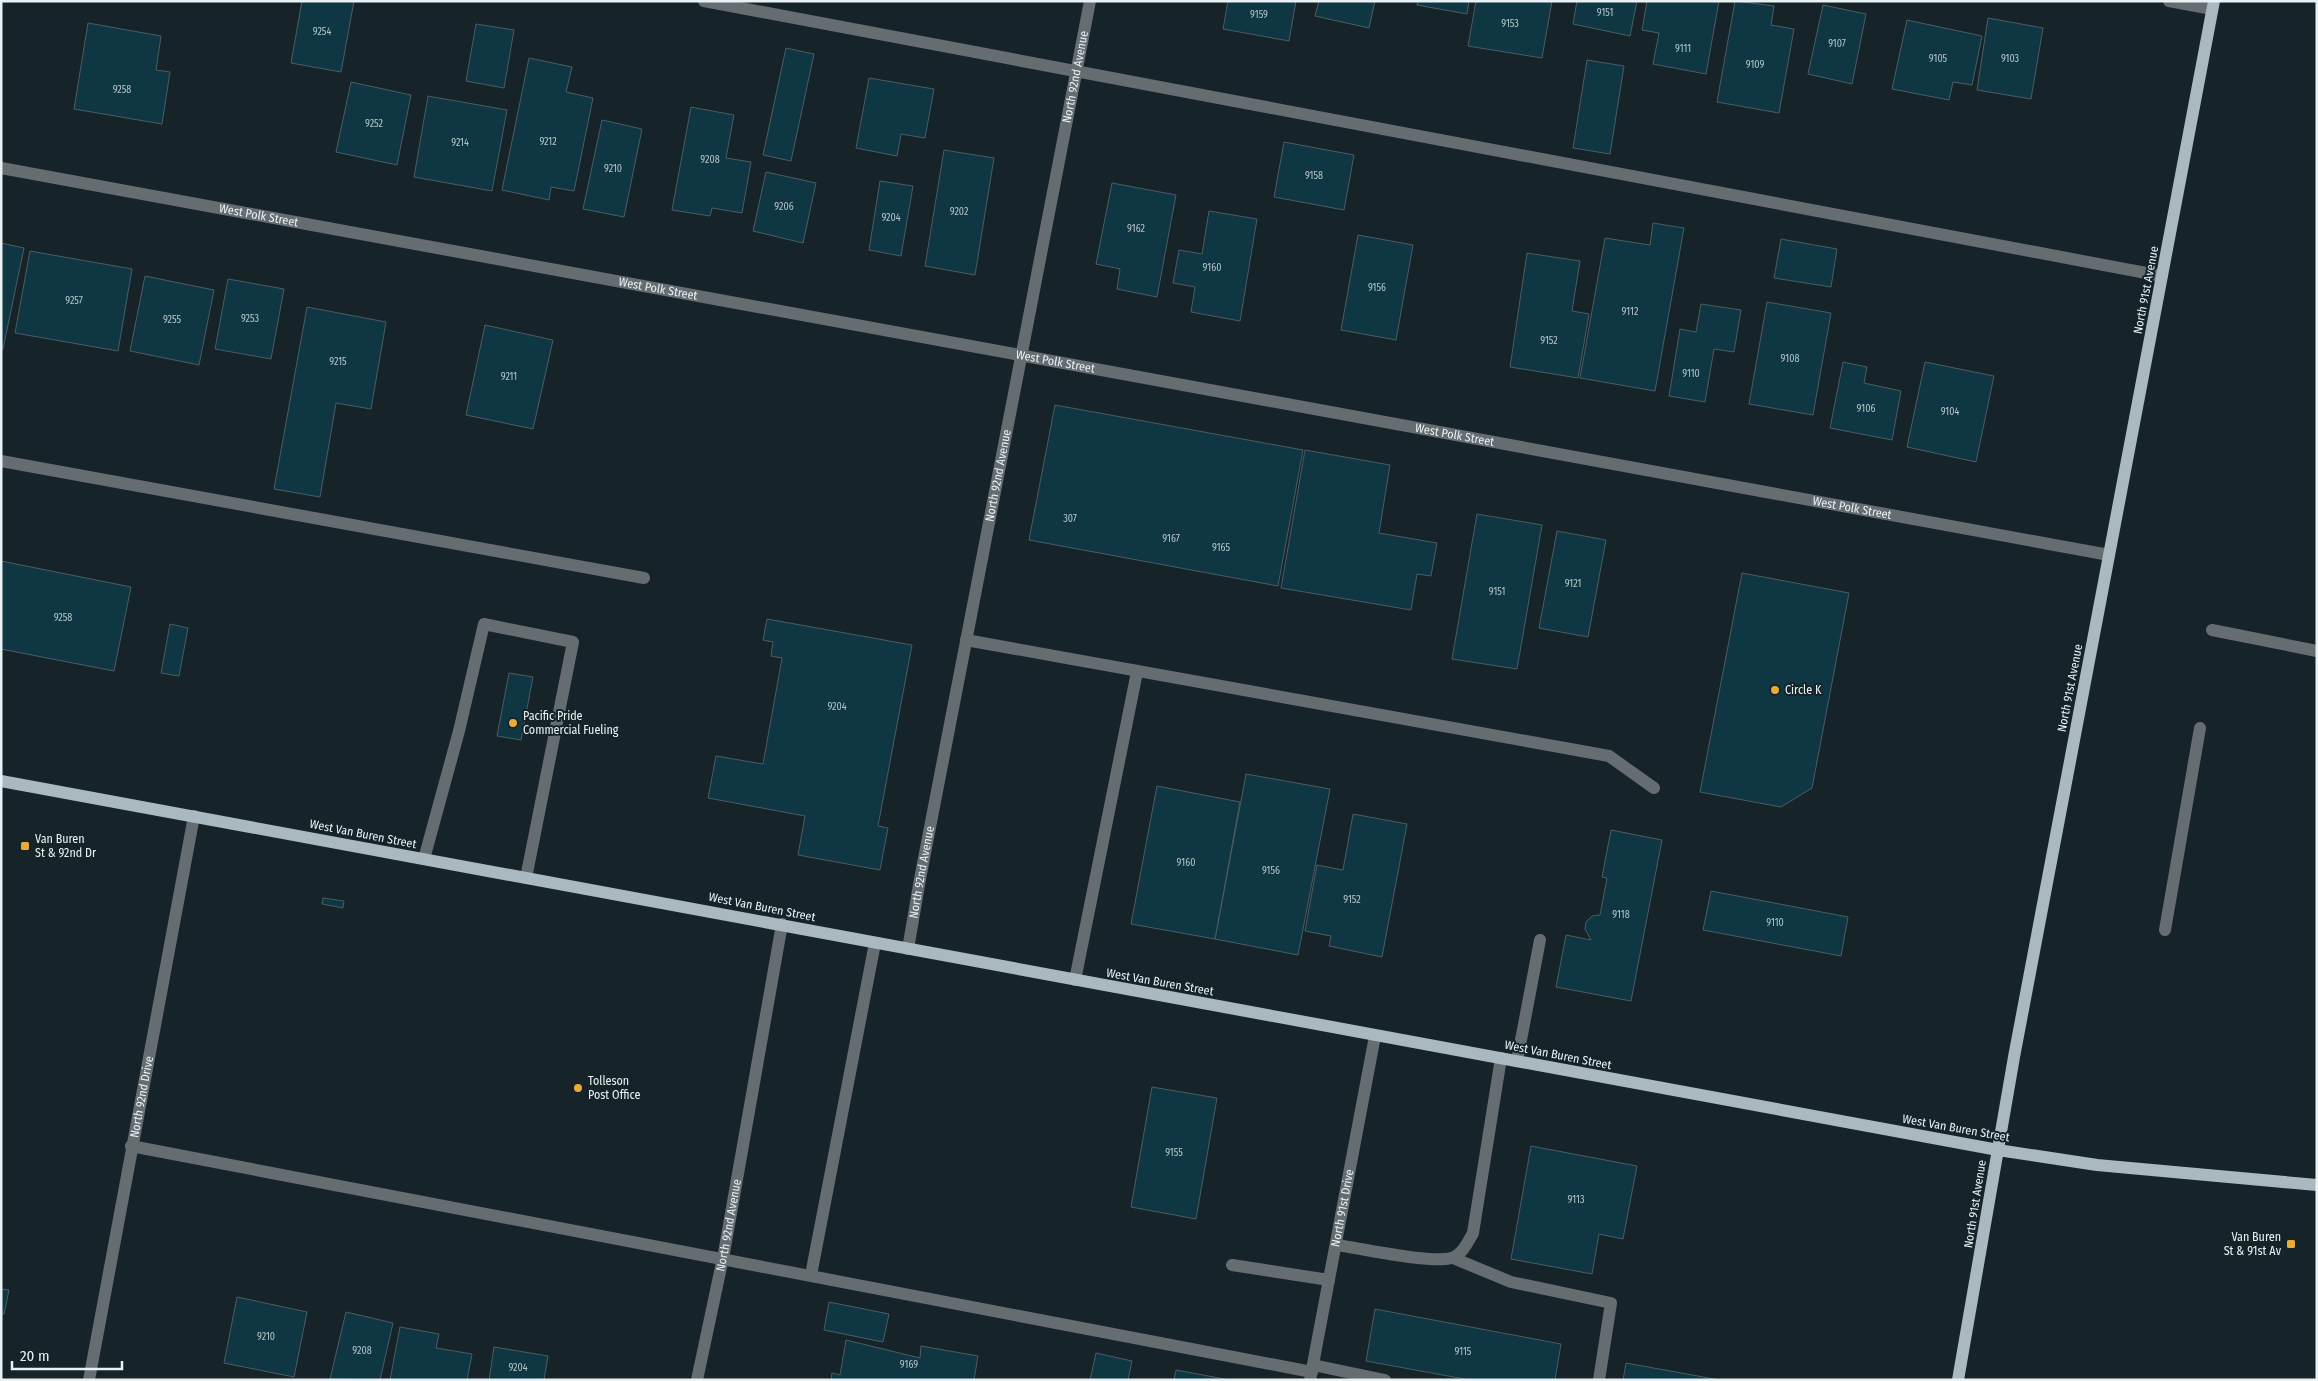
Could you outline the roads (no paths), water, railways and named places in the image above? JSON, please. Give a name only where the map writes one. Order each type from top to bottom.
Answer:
[{"type":"main road","name":"North 91st Avenue","points":[[1958,1380],[1998,1150],[2213,5]]},
{"type":"main road","name":"West Van Buren Street","points":[[1,781],[1998,1150],[2097,1165],[2317,1185]]},
{"type":"street","points":[[704,1],[2162,276]]},
{"type":"street","name":"North 92nd Avenue","points":[[908,949],[1090,1]]},
{"type":"street","points":[[2169,1],[2213,5]]},
{"type":"street","name":"West Polk Street","points":[[1,168],[2109,555]]},
{"type":"street","points":[[1,461],[644,578]]},
{"type":"street","points":[[424,859],[459,731],[484,624],[573,642],[526,878]]},
{"type":"street","points":[[2212,630],[2317,651]]},
{"type":"street","points":[[966,640],[1609,756],[1654,788]]},
{"type":"street","points":[[1076,980],[1137,672]]},
{"type":"street","points":[[2165,930],[2200,728]]},
{"type":"street","name":"North 92nd Drive","points":[[89,1380],[194,816]]},
{"type":"street","name":"North 92nd Avenue","points":[[697,1380],[723,1258],[782,924]]},
{"type":"street","points":[[1517,1062],[1540,940]]},
{"type":"street","points":[[810,1275],[875,943]]},
{"type":"street","name":"North 91st Drive","points":[[1312,1372],[1375,1036]]},
{"type":"street","points":[[1453,1258],[1466,1248],[1473,1233],[1501,1058]]},
{"type":"street","points":[[132,1146],[1312,1372],[1385,1380]]},
{"type":"street","points":[[1336,1245],[1435,1260],[1453,1258],[1511,1282],[1612,1302],[1598,1380]]},
{"type":"street","points":[[1232,1266],[1329,1280]]},
{"type":"place","name":"Circle K","points":[[1775,690]]},
{"type":"place","name":"Pacific Pride Commercial Fueling","points":[[513,723]]},
{"type":"place","name":"Van Buren St & 92nd Dr","points":[[25,846]]},
{"type":"place","name":"Tolleson Post Office","points":[[578,1088]]},
{"type":"place","name":"Van Buren St & 91st Av","points":[[2291,1244]]}]
